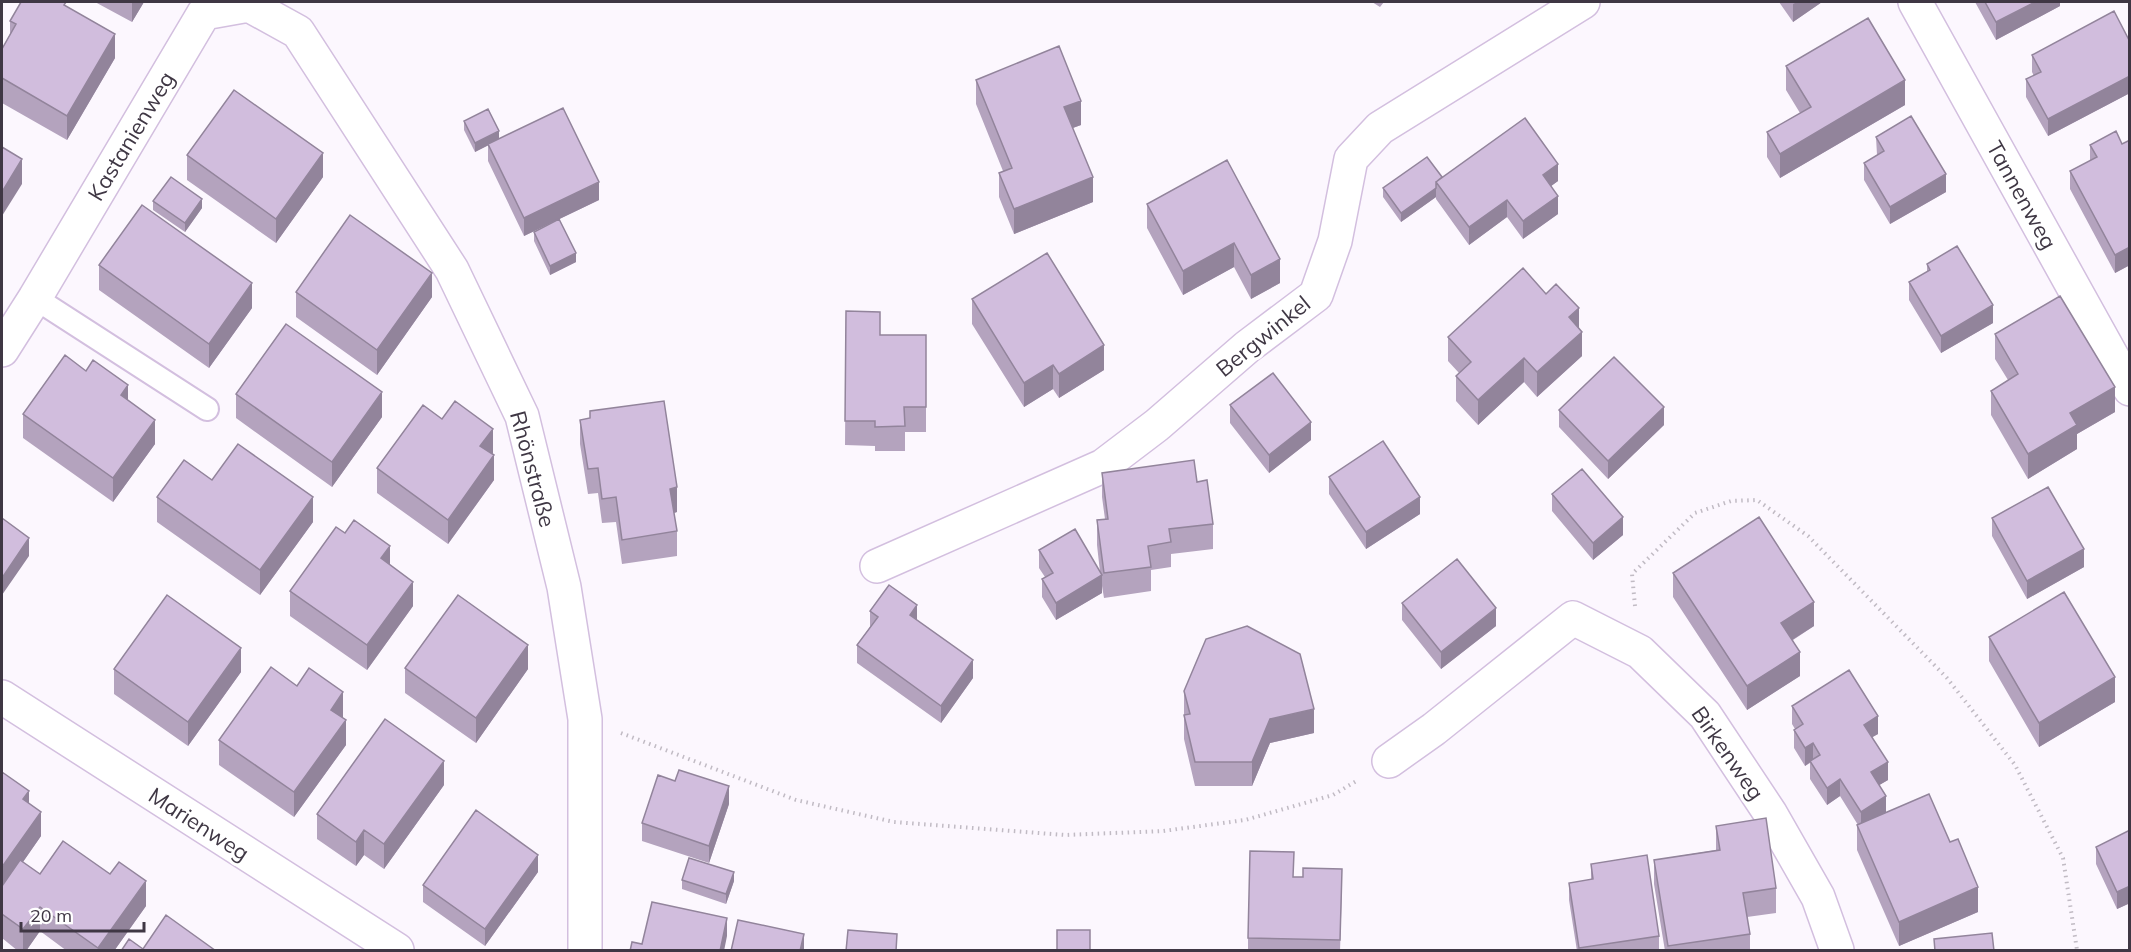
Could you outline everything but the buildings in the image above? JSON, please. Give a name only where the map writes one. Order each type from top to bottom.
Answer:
[{"type":"street","name":"Bergwinkel","points":[[877,566],[1102,466],[1157,425],[1247,347],[1316,295],[1335,241],[1351,159],[1380,128],[1583,2]]},
{"type":"street","name":"Tannenweg","points":[[1915,2],[2130,389]]},
{"type":"street","name":"Kastanienweg","points":[[2,350],[204,13],[250,3]]},
{"type":"street","name":"Rhönstraße","points":[[250,3],[298,32],[452,270],[522,416],[564,587],[585,719],[585,951]]},
{"type":"street","name":"Birkenweg","points":[[1389,761],[1434,729],[1573,618],[1640,652],[1705,715],[1770,813],[1818,897],[1837,951]]},
{"type":"street","name":"Marienweg","points":[[2,697],[397,951]]},
{"type":"lane","points":[[35,298],[207,410]]},
{"type":"path","points":[[1640,652],[1632,574],[1695,513],[1731,501],[1757,500],[1808,536],[1947,678],[2015,765],[2064,858],[2078,951]]},
{"type":"path","points":[[585,719],[796,800],[894,822],[1065,835],[1163,831],[1245,820],[1333,795],[1389,761]]}]
